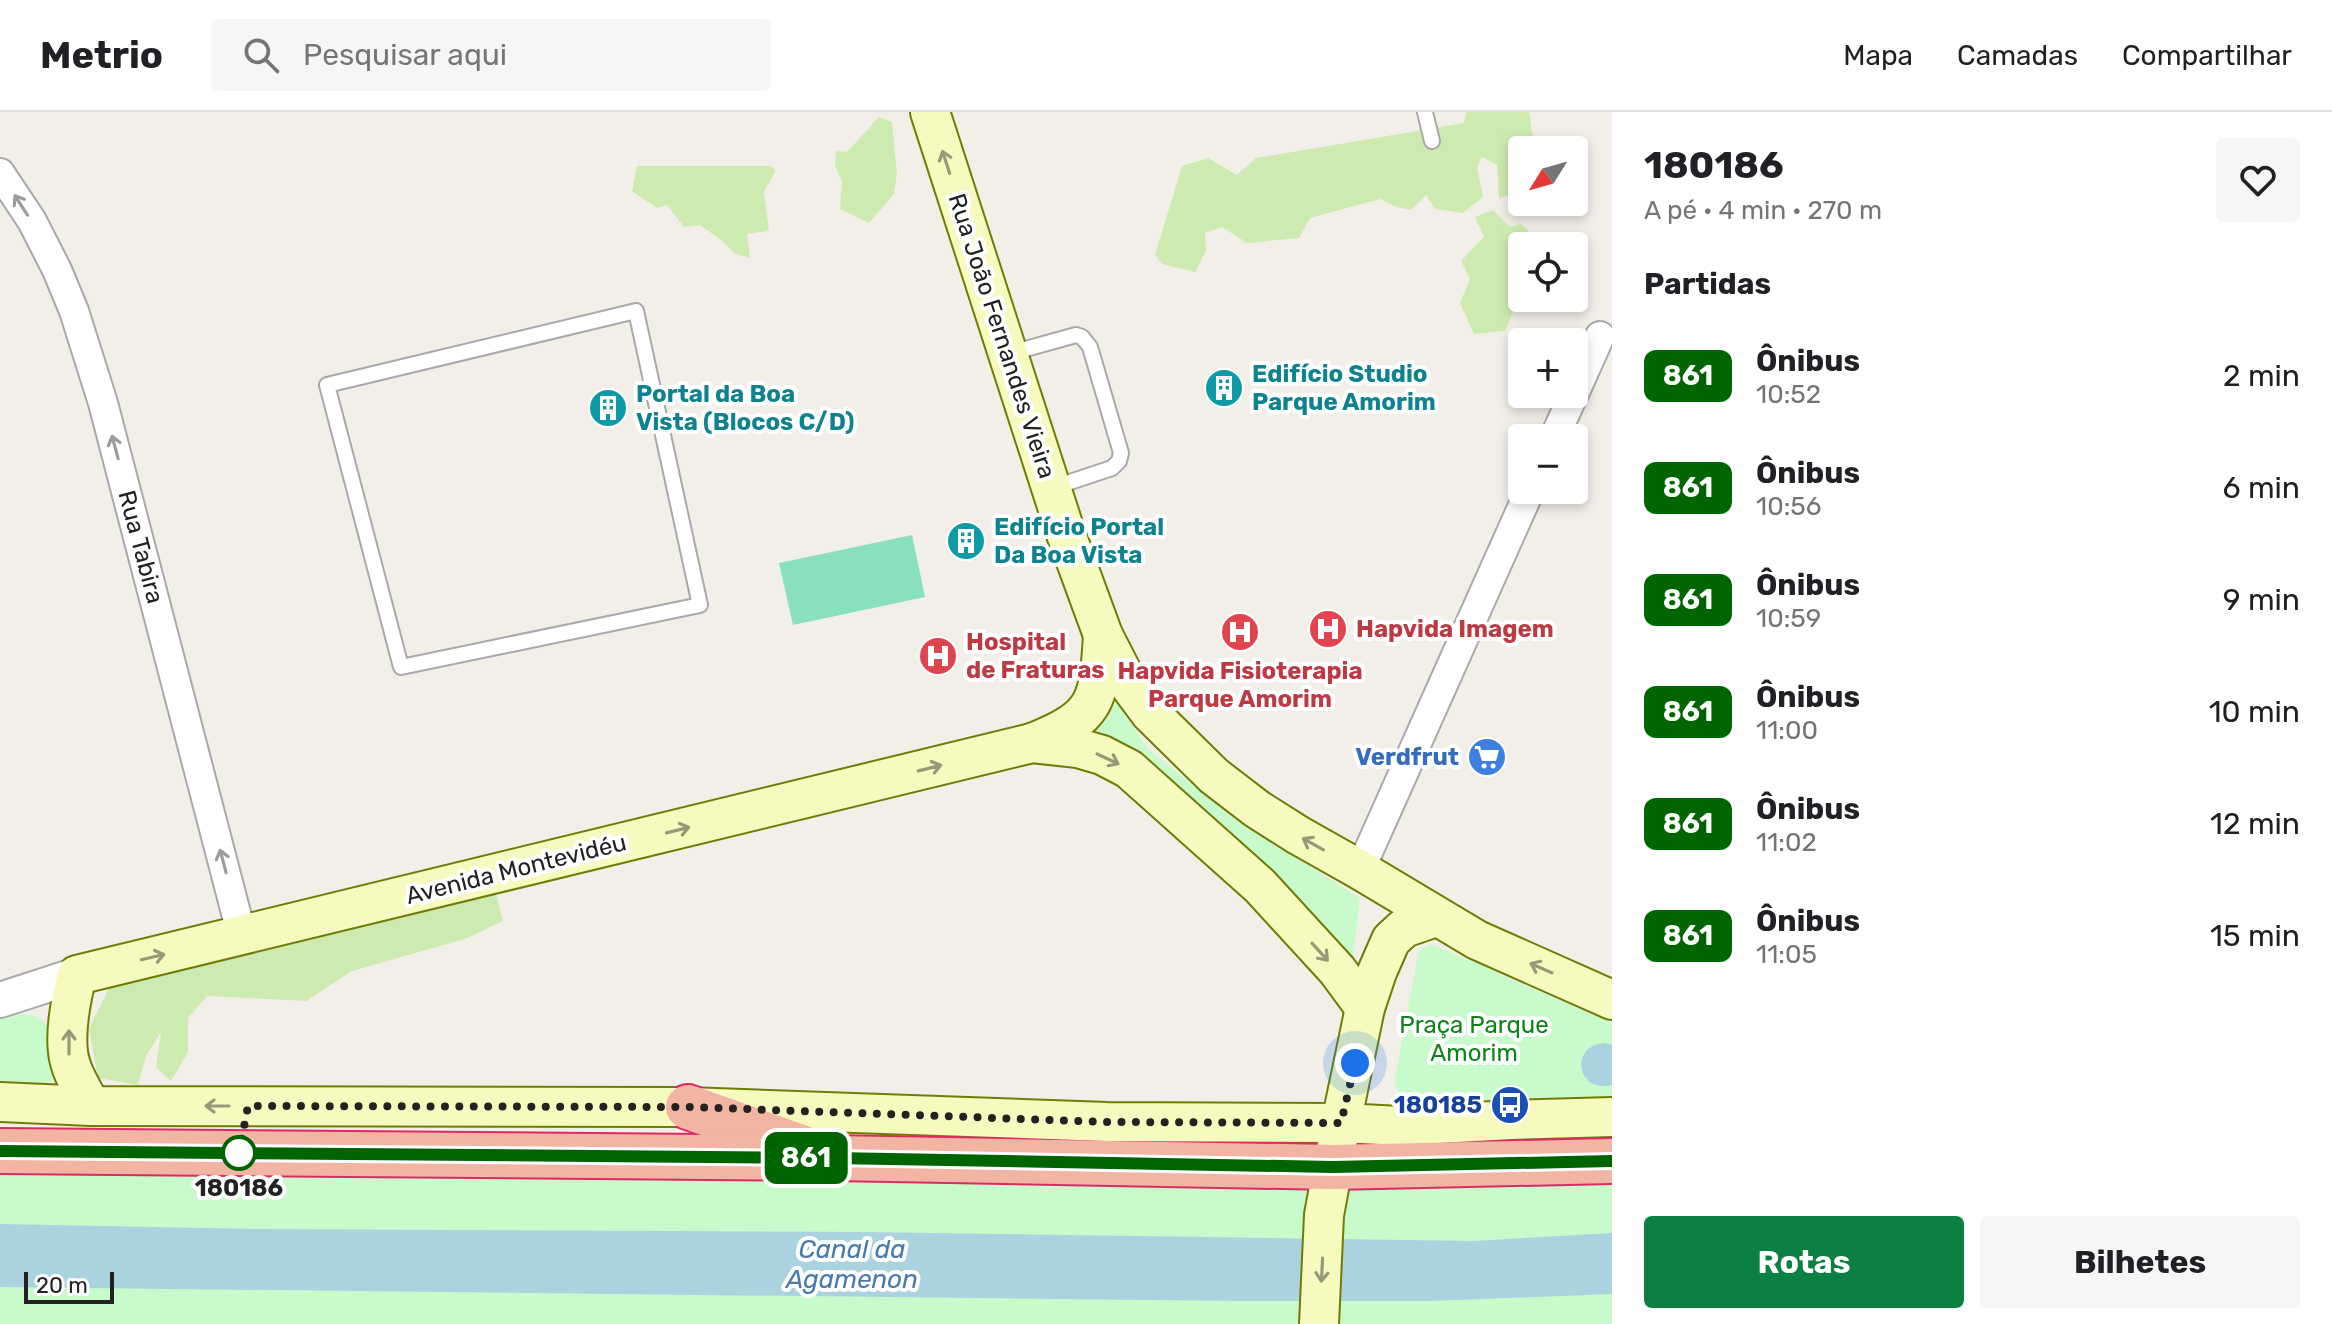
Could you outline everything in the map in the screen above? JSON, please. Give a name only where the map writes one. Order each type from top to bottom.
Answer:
[{"type":"highway","points":[[688,1107],[833,1158]]},
{"type":"highway","points":[[0,1151],[833,1158],[1333,1167],[1612,1161]]},
{"type":"main road","name":"Rua João Fernandes Vieira","points":[[930,112],[1051,488],[1103,635],[1127,682],[1150,713],[1214,776],[1298,835],[1477,940],[1612,1000]]},
{"type":"main road","name":"Avenida Montevidéu","points":[[77,975],[1032,743],[1062,731],[1080,719],[1093,701],[1100,677],[1103,635]]},
{"type":"main road","name":"Avenida Montevidéu","points":[[1032,743],[1078,748],[1102,755],[1129,769],[1260,886],[1337,970],[1365,1008]]},
{"type":"main road","points":[[1319,1324],[1324,1215],[1365,1008],[1391,940],[1404,928],[1436,917]]},
{"type":"main road","points":[[77,975],[71,999],[68,1052],[74,1073],[91,1106]]},
{"type":"main road","points":[[0,1102],[91,1106],[688,1107],[1107,1122],[1401,1126],[1612,1117]]},
{"type":"street","name":"Rua Tabira","points":[[0,173],[32,221],[57,270],[78,324],[103,403],[242,936]]},
{"type":"street","points":[[1588,363],[1600,336]]},
{"type":"street","points":[[1360,870],[1524,504]]},
{"type":"street","name":"Avenida Montevidéu","points":[[0,1000],[77,975]]},
{"type":"lane","points":[[1425,112],[1432,141]]},
{"type":"lane","points":[[636,311],[700,605],[401,667],[327,385],[636,311]]},
{"type":"lane","points":[[1008,354],[1076,335],[1090,347],[1121,453],[1119,461],[1112,468],[1051,488]]},
{"type":"green space","points":[[1466,112],[1529,112],[1533,136],[1508,136],[1508,195],[1499,199],[1497,165],[1482,157],[1477,167],[1483,197],[1463,213],[1435,209],[1426,195],[1411,210],[1380,199],[1310,218],[1299,238],[1247,243],[1222,227],[1205,233],[1206,250],[1195,272],[1162,264],[1155,255],[1182,166],[1208,158],[1237,175],[1256,158],[1464,123]]},
{"type":"green space","points":[[879,117],[892,122],[897,173],[894,194],[869,223],[840,209],[842,182],[835,165],[836,151],[847,152]]},
{"type":"green space","points":[[637,166],[770,166],[776,170],[764,192],[769,231],[747,234],[750,258],[736,254],[700,225],[684,227],[667,205],[657,208],[632,191]]},
{"type":"green space","points":[[1493,210],[1510,227],[1521,224],[1530,232],[1508,232],[1508,312],[1513,312],[1505,331],[1474,334],[1460,303],[1470,279],[1461,261],[1484,237],[1475,217]]},
{"type":"green space","points":[[912,535],[925,597],[793,625],[779,563]]},
{"type":"green space","points":[[1105,685],[1147,748],[1238,822],[1360,898],[1351,981],[1081,731]]},
{"type":"green space","points":[[494,886],[503,921],[465,939],[352,971],[306,1001],[207,996],[188,1018],[188,1052],[171,1081],[156,1067],[161,1032],[146,1056],[138,1085],[98,1078],[89,1028],[113,980]]},
{"type":"green space","name":"Praça Parque Amorim","points":[[1429,945],[1612,1023],[1612,1104],[1415,1107],[1404,1099],[1396,1088],[1395,1078],[1418,955],[1421,949]]},
{"type":"green space","points":[[23,1014],[42,1020],[48,1028],[54,1047],[57,1078],[37,1086],[0,1086],[0,1019]]},
{"type":"green space","points":[[0,1151],[1333,1167],[1319,1324],[0,1324]]},
{"type":"green space","points":[[1612,1166],[1612,1324],[1332,1324],[1346,1174]]},
{"type":"water","points":[[1612,1045],[1612,1085],[1600,1086],[1584,1076],[1582,1060],[1593,1046]]},
{"type":"water","name":"Canal da Agamenon","points":[[0,1224],[1474,1241],[1612,1233],[1612,1294],[1430,1301],[1239,1301],[0,1287]]},
{"type":"bus line","name":"861","points":[[0,1151],[833,1158],[1333,1167],[1612,1161]]},
{"type":"place","name":"Edifício Studio Parque Amorim","points":[[1224,388]]},
{"type":"place","name":"Portal da Boa Vista (Blocos C/D)","points":[[608,408]]},
{"type":"place","name":"Edifício Portal Da Boa Vista","points":[[966,541]]},
{"type":"place","name":"Hapvida Imagem","points":[[1328,629]]},
{"type":"place","name":"Hapvida Fisioterapia Parque Amorim","points":[[1240,632]]},
{"type":"place","name":"Hospital de Fraturas","points":[[938,656]]},
{"type":"place","name":"Verdfrut","points":[[1487,757]]},
{"type":"place","name":"180185","points":[[1510,1105]]},
{"type":"place","name":"180186","points":[[239,1153]]},
{"type":"route","points":[[239,1153],[248,1106],[688,1107],[1107,1122],[1341,1123],[1355,1063]]}]
